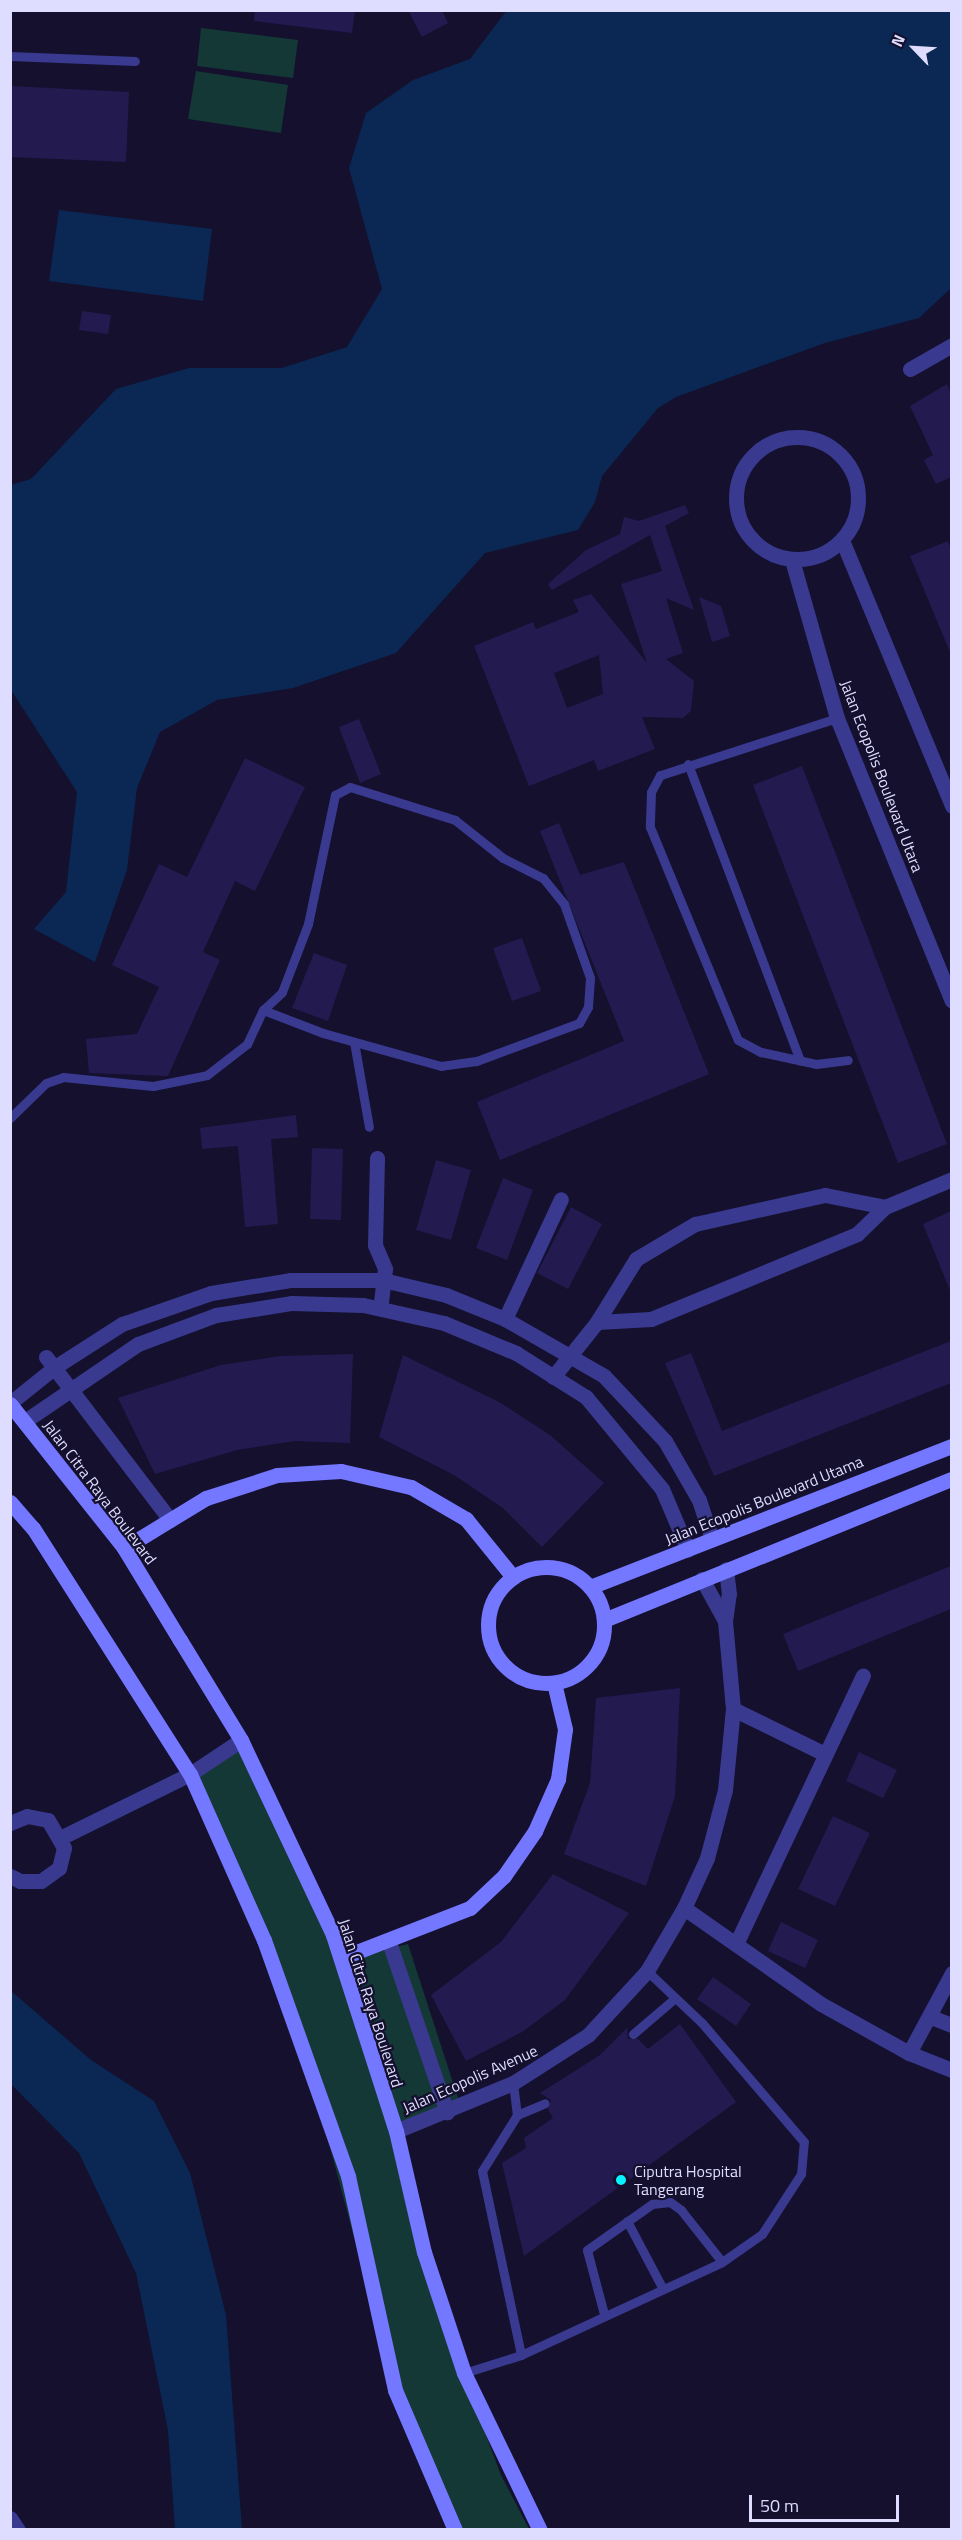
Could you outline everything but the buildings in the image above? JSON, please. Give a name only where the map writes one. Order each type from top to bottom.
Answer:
[{"type":"main road","name":"Jalan Citra Raya Boulevard","points":[[10,1403],[124,1548],[241,1740],[340,1958],[396,2131],[424,2253],[464,2373],[540,2529]]},
{"type":"main road","name":"Jalan Ecopolis Boulevard Utama","points":[[591,1587],[951,1446]]},
{"type":"main road","points":[[124,1548],[206,1498],[277,1475],[341,1471],[411,1487],[466,1519],[513,1577]]},
{"type":"main road","points":[[604,1620],[951,1479]]},
{"type":"main road","points":[[10,1502],[33,1528],[190,1774],[300,2032],[348,2176],[395,2390],[454,2529]]},
{"type":"main road","points":[[549,1566],[568,1570],[591,1587],[604,1620],[599,1650],[588,1666],[554,1683],[517,1675],[492,1646],[490,1608],[513,1577],[549,1566]]},
{"type":"main road","points":[[340,1958],[389,1942],[470,1908],[504,1876],[535,1831],[558,1779],[565,1729],[554,1683]]},
{"type":"street","points":[[910,369],[951,345]]},
{"type":"street","points":[[779,440],[818,440],[843,457],[857,483],[856,514],[842,540],[819,556],[792,560],[764,551],[743,529],[735,500],[741,471],[761,448],[779,440]]},
{"type":"street","points":[[842,540],[951,806]]},
{"type":"street","name":"Jalan Ecopolis Boulevard Utara","points":[[792,560],[837,718],[951,1001]]},
{"type":"street","points":[[377,1158],[375,1245],[385,1269],[380,1308]]},
{"type":"street","points":[[597,1322],[651,1319],[857,1234],[885,1207],[951,1179]]},
{"type":"street","points":[[553,1377],[569,1354],[597,1322],[636,1259],[695,1224],[825,1195],[885,1207]]},
{"type":"street","points":[[505,1319],[561,1199]]},
{"type":"street","points":[[10,1403],[51,1362],[122,1324],[211,1293],[290,1280],[383,1280],[446,1294],[505,1319],[604,1376],[665,1441],[699,1500],[712,1539]]},
{"type":"street","points":[[25,1421],[70,1388],[138,1344],[216,1315],[292,1303],[380,1308],[444,1323],[516,1353],[586,1397],[643,1461],[676,1513],[688,1550]]},
{"type":"street","points":[[51,1362],[170,1520]]},
{"type":"street","points":[[725,1621],[726,1569]]},
{"type":"street","name":"Jalan Ecopolis Avenue","points":[[396,2131],[513,2083],[588,2034],[647,1971],[684,1908],[707,1858],[725,1790],[733,1709],[725,1621],[702,1579]]},
{"type":"street","points":[[736,1944],[824,1753],[863,1675]]},
{"type":"street","points":[[733,1709],[824,1753]]},
{"type":"street","points":[[62,1837],[190,1774],[241,1740]]},
{"type":"street","points":[[12,1818],[38,1816],[62,1837]]},
{"type":"street","points":[[14,1883],[42,1881],[58,1868],[62,1837]]},
{"type":"street","points":[[684,1908],[821,2004],[909,2053],[951,2070]]},
{"type":"street","points":[[389,1942],[447,2112]]},
{"type":"street","points":[[909,2053],[931,2018],[951,1973]]},
{"type":"street","points":[[931,2018],[951,2025]]},
{"type":"street","points":[[10,2518],[18,2529]]},
{"type":"lane","points":[[10,57],[135,61]]},
{"type":"lane","points":[[837,718],[660,774],[651,792],[650,827],[738,1040],[761,1052],[816,1064],[848,1060]]},
{"type":"lane","points":[[688,764],[800,1061]]},
{"type":"lane","points":[[10,1118],[46,1083],[63,1077],[153,1086],[207,1075],[247,1044],[263,1010],[282,992],[308,924],[335,795],[350,787],[454,820],[503,858],[543,878],[564,904],[590,978],[588,1008],[579,1023],[476,1061],[441,1066],[354,1042],[263,1010]]},
{"type":"lane","points":[[354,1042],[369,1127]]},
{"type":"lane","points":[[464,2373],[521,2355],[604,2314],[722,2262],[762,2234],[789,2199],[801,2174],[804,2142],[702,2024],[647,1971]]},
{"type":"lane","points":[[633,2034],[674,1999]]},
{"type":"lane","points":[[513,2083],[518,2115]]},
{"type":"lane","points":[[521,2355],[482,2171],[518,2115],[545,2103]]},
{"type":"lane","points":[[604,2314],[585,2256],[601,2237],[652,2204],[670,2202],[722,2262]]},
{"type":"lane","points":[[627,2221],[663,2289]]},
{"type":"green space","points":[[201,28],[298,40],[293,78],[197,66]]},
{"type":"green space","points":[[196,71],[288,85],[281,133],[188,119]]},
{"type":"green space","points":[[241,1739],[332,1936],[463,2374],[501,2475],[529,2529],[462,2529],[395,2390],[299,2032],[190,1775]]},
{"type":"green space","points":[[408,1944],[460,2104],[397,2128],[343,1960]]},
{"type":"water","points":[[507,10],[951,11],[951,288],[919,318],[825,343],[676,397],[658,408],[602,476],[595,502],[578,530],[485,553],[396,653],[293,688],[217,700],[160,732],[137,788],[127,870],[95,962],[34,929],[66,892],[77,792],[11,690],[11,485],[31,479],[116,389],[189,368],[282,368],[347,347],[382,289],[349,168],[366,113],[413,80],[470,59]]},
{"type":"water","points":[[59,210],[212,229],[203,301],[49,281]]},
{"type":"water","points":[[10,1990],[91,2060],[154,2101],[190,2173],[226,2315],[242,2529],[175,2529],[168,2430],[136,2273],[79,2153],[11,2084]]},
{"type":"place","name":"Ciputra Hospital Tangerang","points":[[621,2180]]}]
